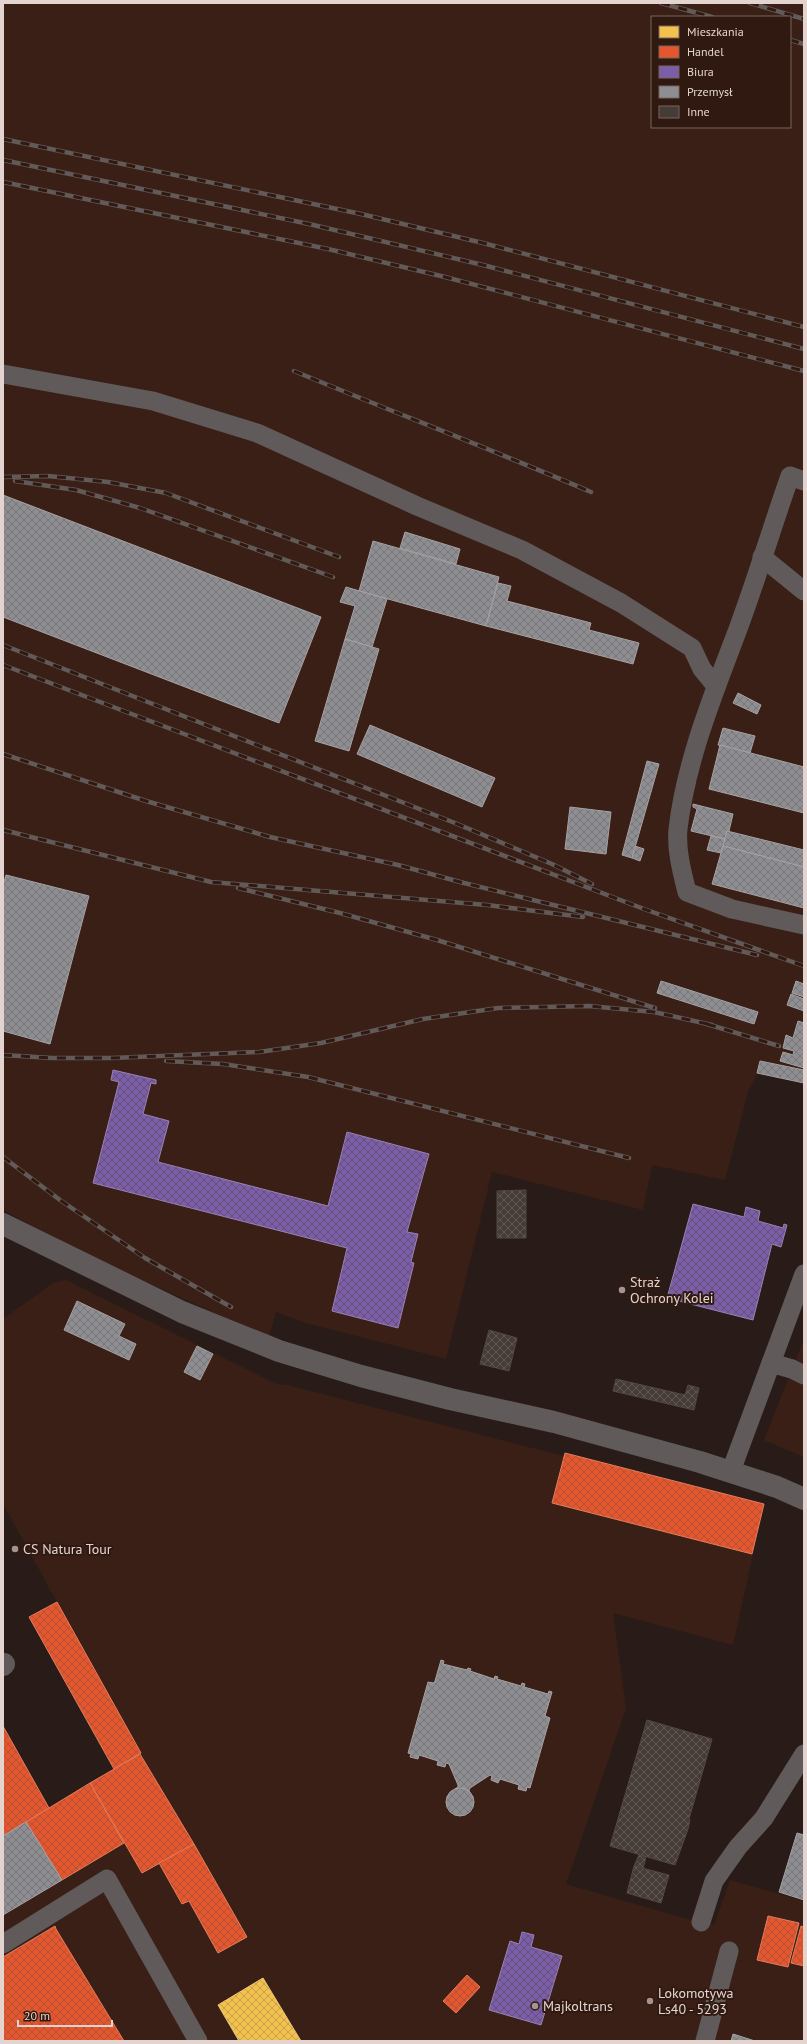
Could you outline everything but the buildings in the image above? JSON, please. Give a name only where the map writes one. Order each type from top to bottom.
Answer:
[{"type":"street","points":[[3,1224],[182,1312],[279,1350],[361,1376],[450,1399],[554,1422],[731,1471],[778,1487],[804,1499]]},
{"type":"lane","points":[[3,374],[153,400],[257,433],[417,506],[522,550],[621,603],[692,648],[702,669],[716,686]]},
{"type":"lane","points":[[804,481],[790,476],[738,628],[716,686],[690,768],[678,830],[680,862],[687,892],[732,909],[804,925]]},
{"type":"lane","points":[[762,557],[804,591]]},
{"type":"lane","points":[[731,1471],[804,1274]]},
{"type":"lane","points":[[771,1363],[792,1369],[804,1375]]},
{"type":"lane","points":[[701,1922],[714,1880],[738,1847],[764,1818],[804,1754]]},
{"type":"lane","points":[[3,1944],[107,1879],[198,2041]]},
{"type":"lane","points":[[705,2041],[729,1951]]},
{"type":"shaded area","points":[[3,3],[804,3],[804,1083],[757,1074],[748,1092],[725,1180],[652,1165],[643,1210],[492,1172],[446,1359],[306,1323],[276,1312],[269,1337],[101,1262],[3,1210]]},
{"type":"shaded area","points":[[66,1280],[276,1384],[287,1385],[564,1456],[565,1453],[764,1504],[733,1645],[613,1613],[626,1708],[566,1884],[687,1919],[714,1925],[730,1880],[804,1901],[804,2041],[3,2041],[3,1836],[140,1753],[3,1504],[3,1319],[53,1283]]},
{"type":"shaded area","points":[[804,1339],[804,1457],[764,1440]]},
{"type":"railway","points":[[661,3],[708,16]]},
{"type":"railway","points":[[750,3],[804,19]]},
{"type":"railway","points":[[791,40],[804,44]]},
{"type":"railway","points":[[3,139],[361,214],[483,243],[804,327]]},
{"type":"railway","points":[[3,160],[309,224],[483,265],[804,349]]},
{"type":"railway","points":[[3,182],[328,249],[445,277],[804,371]]},
{"type":"railway","points":[[294,371],[591,492]]},
{"type":"railway","points":[[3,477],[48,476],[108,482],[166,493],[339,557]]},
{"type":"railway","points":[[15,481],[76,490],[140,508],[333,577]]},
{"type":"railway","points":[[3,645],[455,823],[552,864],[592,884]]},
{"type":"railway","points":[[3,665],[644,909],[804,966]]},
{"type":"railway","points":[[3,754],[146,801],[270,837],[398,865],[464,883],[757,955]]},
{"type":"railway","points":[[3,830],[211,882],[487,905],[583,917]]},
{"type":"railway","points":[[238,888],[340,913],[437,940],[655,1008]]},
{"type":"railway","points":[[3,1055],[52,1058],[112,1058],[259,1052],[321,1043],[423,1019],[498,1008],[589,1006],[654,1012],[712,1025]]},
{"type":"railway","points":[[707,1024],[779,1046]]},
{"type":"railway","points":[[166,1061],[223,1064],[308,1077],[629,1158]]},
{"type":"railway","points":[[3,1157],[60,1200],[145,1258],[231,1307]]},
{"type":"place","name":"Straż Ochrony Kolei","points":[[622,1290]]},
{"type":"place","name":"CS Natura Tour","points":[[15,1549]]},
{"type":"place","name":"Lokomotywa Ls40 - 5293","points":[[650,2001]]},
{"type":"place","name":"Majkoltrans","points":[[535,2006]]}]
